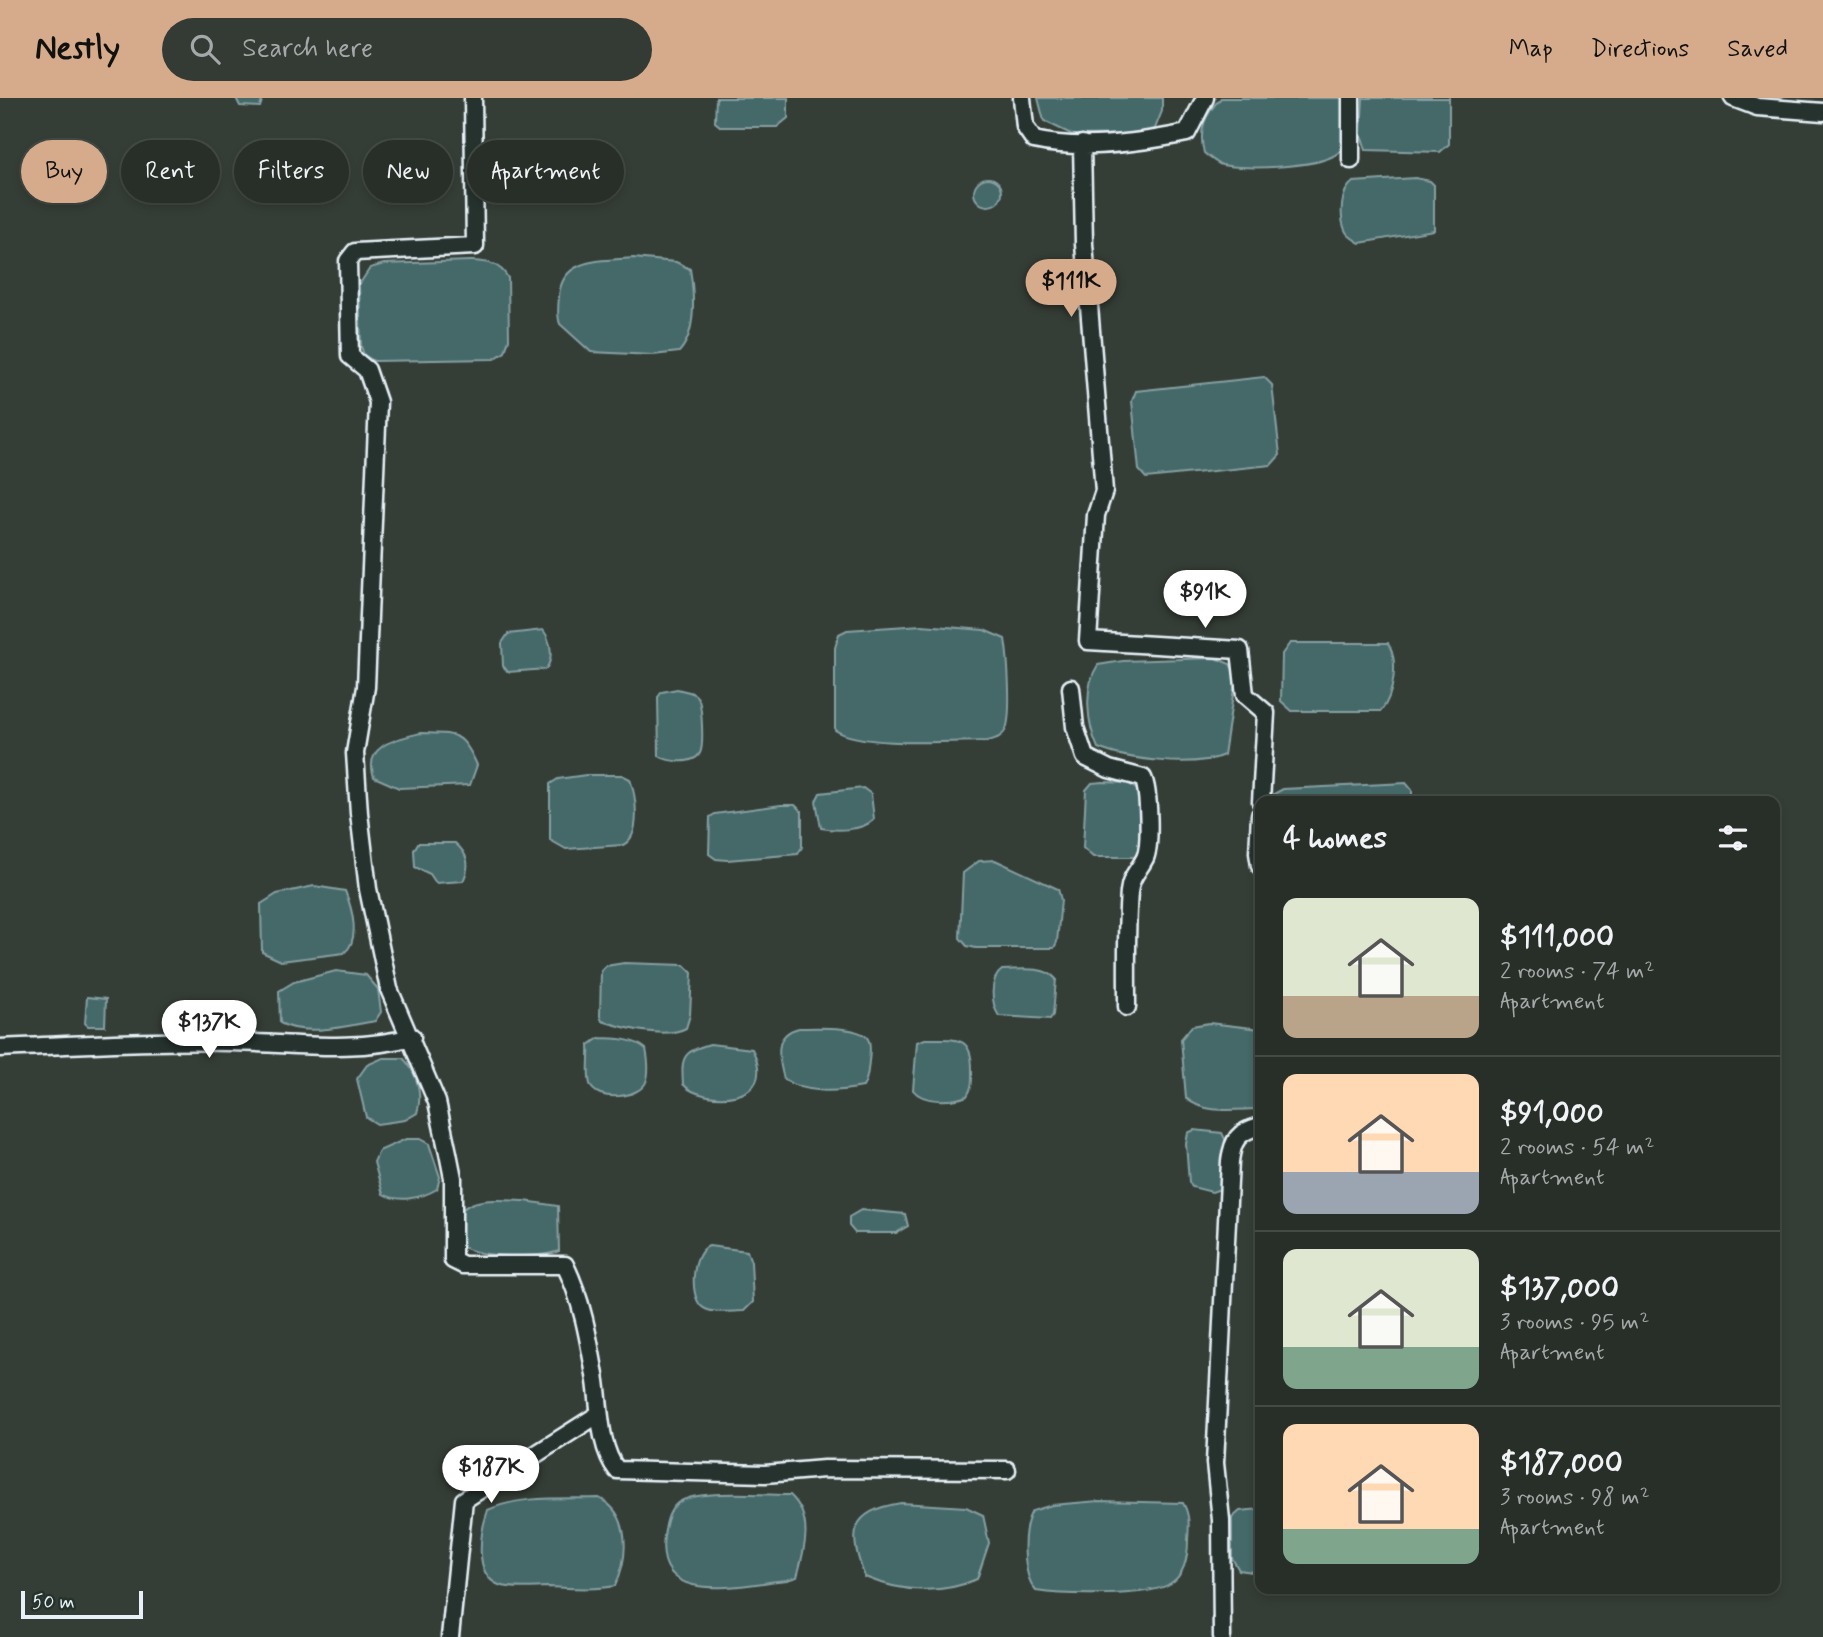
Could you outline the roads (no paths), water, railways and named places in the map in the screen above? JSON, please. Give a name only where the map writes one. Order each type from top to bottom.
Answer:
[{"type":"street","points":[[473,98],[475,246],[355,252],[348,261],[350,356],[367,370],[379,402],[366,687],[355,753],[359,813],[368,889],[389,989],[412,1037],[437,1102],[453,1178],[453,1260],[463,1265],[565,1265],[580,1297],[599,1414],[611,1463],[617,1470],[765,1474],[824,1469],[1007,1470]]},
{"type":"street","points":[[1022,98],[1025,127],[1034,140],[1057,145],[1164,138],[1187,133],[1205,98]]},
{"type":"street","points":[[1351,98],[1351,160]]},
{"type":"street","points":[[1733,98],[1757,107],[1823,112]]},
{"type":"street","points":[[1082,144],[1084,244],[1104,491],[1096,515],[1087,641],[1240,650],[1245,695],[1266,713],[1261,796]]},
{"type":"street","points":[[1071,688],[1075,727],[1085,757],[1109,769],[1143,778],[1146,783],[1148,813],[1145,858],[1134,870],[1129,890],[1126,1007]]},
{"type":"street","points":[[0,1048],[151,1041],[325,1047],[385,1044],[412,1037]]},
{"type":"street","points":[[1222,1637],[1220,1520],[1215,1463],[1230,1161],[1232,1143],[1242,1131],[1255,1127]]},
{"type":"street","points":[[450,1637],[464,1500],[599,1414]]},
{"type":"water","points":[[236,98],[263,98],[260,107],[240,106]]},
{"type":"water","points":[[716,98],[788,98],[788,118],[777,127],[721,127],[715,122]]},
{"type":"water","points":[[1038,98],[1162,98],[1162,111],[1154,131],[1146,134],[1073,135],[1044,121]]},
{"type":"water","points":[[1221,98],[1343,98],[1346,126],[1343,146],[1332,157],[1302,164],[1265,167],[1222,165],[1204,153],[1202,145],[1204,123]]},
{"type":"water","points":[[1363,98],[1449,98],[1449,144],[1440,152],[1366,150],[1361,134]]},
{"type":"water","points":[[988,178],[998,182],[1002,192],[998,202],[988,206],[978,202],[974,192],[978,182]]},
{"type":"water","points":[[1415,178],[1430,181],[1434,185],[1434,230],[1360,243],[1347,234],[1342,220],[1342,205],[1345,192],[1353,182]]},
{"type":"water","points":[[633,258],[676,262],[690,269],[693,301],[691,324],[685,344],[679,352],[653,355],[591,352],[560,324],[559,297],[561,284],[567,274],[575,268],[596,261]]},
{"type":"water","points":[[470,261],[497,266],[508,278],[509,339],[505,352],[494,359],[374,361],[364,355],[361,346],[359,285],[370,268],[384,264]]},
{"type":"water","points":[[1264,377],[1272,385],[1280,455],[1271,465],[1146,478],[1139,470],[1132,401],[1136,391]]},
{"type":"water","points":[[922,625],[984,630],[1005,639],[1009,699],[1008,722],[1003,734],[988,741],[908,742],[865,739],[835,730],[835,648],[839,634],[847,630]]},
{"type":"water","points":[[543,630],[550,649],[550,660],[546,669],[508,672],[503,666],[502,643],[508,634]]},
{"type":"water","points":[[1290,643],[1388,643],[1393,659],[1394,677],[1389,696],[1381,711],[1292,711],[1281,701],[1282,654]]},
{"type":"water","points":[[1215,658],[1230,664],[1236,675],[1224,755],[1196,761],[1161,761],[1126,756],[1098,748],[1091,728],[1088,706],[1090,684],[1098,665],[1123,661]]},
{"type":"water","points":[[677,689],[696,696],[701,709],[700,753],[687,761],[668,760],[659,756],[658,697],[662,692]]},
{"type":"water","points":[[421,733],[450,735],[462,740],[477,765],[470,785],[399,788],[374,777],[373,757],[377,751],[392,741]]},
{"type":"water","points":[[586,775],[622,775],[630,779],[634,795],[635,825],[629,840],[623,845],[566,849],[550,840],[550,784],[558,779]]},
{"type":"water","points":[[1092,783],[1128,783],[1143,794],[1141,843],[1137,857],[1093,857],[1083,848],[1086,790]]},
{"type":"water","points":[[1406,783],[1412,790],[1412,796],[1272,796],[1283,789]]},
{"type":"water","points":[[863,788],[871,794],[874,819],[856,828],[821,828],[816,801],[820,793]]},
{"type":"water","points":[[795,805],[802,812],[802,847],[798,854],[727,860],[716,859],[709,854],[710,817],[715,814]]},
{"type":"water","points":[[418,843],[455,843],[467,860],[463,881],[436,883],[430,874],[415,867],[414,850]]},
{"type":"water","points":[[995,860],[1058,889],[1061,900],[1057,942],[1054,948],[976,948],[967,946],[960,938],[963,873],[979,861]]},
{"type":"water","points":[[314,886],[345,891],[354,923],[349,947],[344,953],[281,961],[262,952],[261,904],[277,894]]},
{"type":"water","points":[[624,963],[684,965],[692,973],[690,1015],[686,1028],[668,1033],[656,1032],[602,1021],[601,971],[606,966]]},
{"type":"water","points":[[1002,970],[1038,970],[1056,979],[1053,1015],[1050,1019],[999,1016],[994,1005],[993,985]]},
{"type":"water","points":[[336,971],[366,975],[378,989],[381,1012],[375,1021],[314,1030],[280,1023],[279,991],[294,982]]},
{"type":"water","points":[[87,997],[106,999],[105,1026],[88,1026],[85,1023]]},
{"type":"water","points":[[1209,1023],[1255,1028],[1255,1109],[1211,1109],[1186,1098],[1181,1039],[1192,1026]]},
{"type":"water","points":[[799,1028],[847,1029],[868,1039],[868,1074],[863,1087],[843,1090],[811,1089],[784,1079],[779,1055],[781,1041],[785,1035]]},
{"type":"water","points":[[599,1038],[630,1041],[646,1049],[648,1074],[646,1082],[636,1092],[609,1096],[594,1090],[589,1080],[589,1045]]},
{"type":"water","points":[[925,1039],[952,1039],[965,1044],[969,1049],[972,1080],[967,1096],[938,1100],[924,1097],[913,1090],[917,1042]]},
{"type":"water","points":[[710,1044],[752,1049],[758,1068],[756,1081],[748,1091],[735,1096],[720,1097],[692,1091],[683,1084],[686,1056]]},
{"type":"water","points":[[383,1058],[403,1058],[408,1064],[418,1084],[419,1106],[417,1113],[405,1120],[377,1124],[366,1117],[357,1079],[367,1065]]},
{"type":"water","points":[[1194,1130],[1222,1133],[1225,1139],[1223,1188],[1212,1192],[1192,1187],[1189,1182],[1186,1144],[1188,1133]]},
{"type":"water","points":[[406,1139],[420,1139],[429,1144],[440,1177],[437,1189],[418,1197],[389,1197],[383,1194],[374,1162],[379,1151]]},
{"type":"water","points":[[489,1200],[525,1201],[558,1206],[559,1251],[505,1256],[475,1251],[456,1241],[458,1219],[465,1207]]},
{"type":"water","points":[[861,1210],[905,1214],[908,1226],[896,1233],[855,1233],[849,1226],[849,1217]]},
{"type":"water","points":[[709,1246],[747,1251],[751,1262],[753,1302],[744,1311],[710,1311],[697,1300],[694,1283],[696,1264],[703,1250]]},
{"type":"water","points":[[705,1495],[790,1495],[802,1513],[806,1533],[797,1577],[747,1585],[704,1587],[686,1583],[673,1574],[665,1559],[664,1536],[669,1515],[678,1503]]},
{"type":"water","points":[[599,1498],[617,1514],[622,1525],[625,1550],[615,1586],[524,1588],[499,1585],[490,1579],[482,1562],[481,1551],[488,1510],[528,1500]]},
{"type":"water","points":[[1099,1501],[1183,1503],[1189,1530],[1186,1558],[1180,1575],[1171,1583],[1145,1591],[1065,1594],[1036,1591],[1028,1574],[1025,1552],[1026,1530],[1032,1511],[1052,1505]]},
{"type":"water","points":[[901,1503],[966,1507],[983,1515],[989,1543],[977,1579],[950,1588],[921,1590],[892,1586],[865,1577],[856,1548],[857,1526],[862,1518],[871,1512]]},
{"type":"water","points":[[1255,1510],[1255,1572],[1239,1570],[1232,1558],[1232,1518],[1240,1511]]}]
